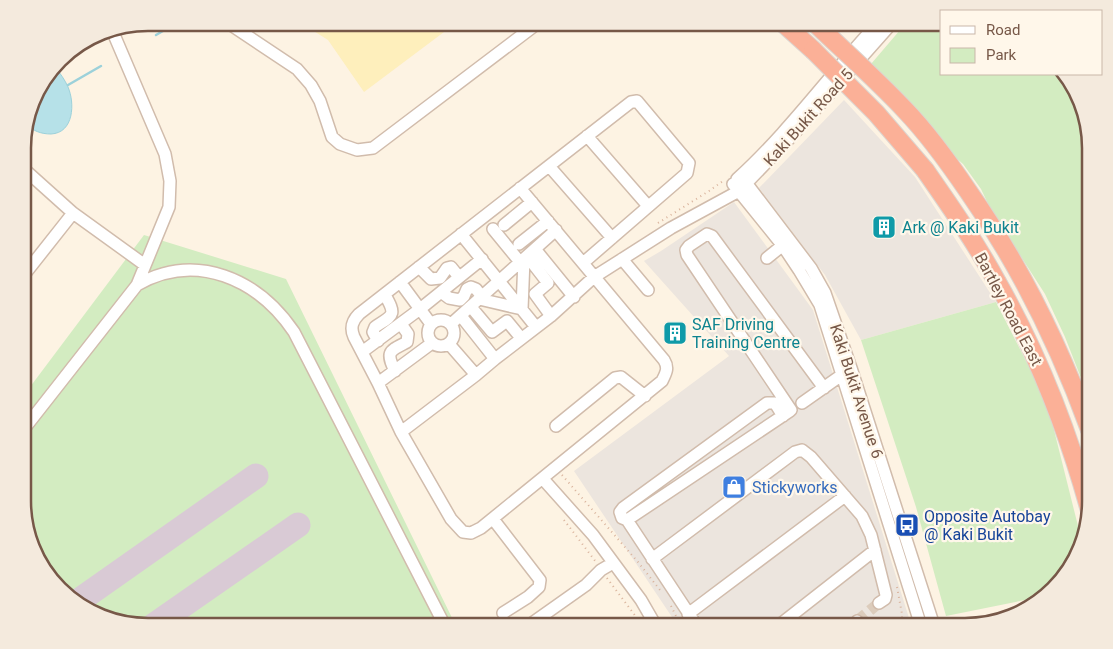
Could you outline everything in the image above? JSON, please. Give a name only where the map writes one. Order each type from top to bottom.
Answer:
[{"type":"highway","name":"Bartley Road East","points":[[793,31],[876,113],[924,170],[992,272],[1026,336],[1054,399],[1081,478]]},
{"type":"highway","name":"Bartley Road East","points":[[824,31],[906,110],[954,170],[986,216],[1017,268],[1048,327],[1081,405]]},
{"type":"street","name":"Kaki Bukit Road 5","points":[[737,183],[810,103],[870,31]]},
{"type":"street","name":"Kaki Bukit Road 5","points":[[401,432],[551,316],[594,277],[671,228],[716,203],[883,31]]},
{"type":"street","points":[[242,32],[297,69],[312,85],[320,101],[332,137],[340,144],[356,150],[373,148],[526,32]]},
{"type":"street","points":[[31,420],[137,285],[169,207],[170,181],[165,154],[115,36]]},
{"type":"street","points":[[520,188],[667,366],[666,373],[662,381],[645,396],[543,479],[471,533],[463,532],[457,527],[401,432],[351,331],[355,318],[520,188],[634,100],[640,103],[690,165],[687,173],[583,263]]},
{"type":"street","points":[[587,136],[648,206]]},
{"type":"street","points":[[549,166],[612,238]]},
{"type":"street","points":[[31,175],[73,213],[145,265]]},
{"type":"street","name":"Kaki Bukit Avenue 6","points":[[737,183],[786,243],[811,268],[821,286],[851,368],[934,617]]},
{"type":"street","points":[[532,202],[513,230],[498,244],[557,271],[574,297]]},
{"type":"street","points":[[31,267],[73,213]]},
{"type":"street","points":[[513,230],[548,221]]},
{"type":"street","points":[[451,324],[556,230]]},
{"type":"street","points":[[462,234],[536,327]]},
{"type":"street","points":[[793,409],[687,255],[686,250],[689,246],[708,234],[712,236],[824,388]]},
{"type":"street","points":[[767,258],[786,243]]},
{"type":"street","name":"Kaki Bukit Avenue 6","points":[[786,243],[820,305],[918,617]]},
{"type":"street","points":[[522,309],[527,257]]},
{"type":"street","points":[[527,257],[548,283],[535,294],[551,316]]},
{"type":"street","points":[[362,352],[442,292],[482,259]]},
{"type":"street","points":[[622,259],[648,290]]},
{"type":"street","points":[[419,267],[431,279],[440,278],[447,268],[451,267],[459,277]]},
{"type":"street","points":[[137,285],[150,277],[175,271],[190,270],[216,273],[246,285],[282,314],[294,332],[441,618]]},
{"type":"street","points":[[400,282],[432,324]]},
{"type":"street","points":[[442,292],[449,298],[460,300],[467,288],[472,287],[476,289],[477,301],[492,332],[507,321],[521,338]]},
{"type":"street","points":[[378,341],[373,332],[374,326],[389,320],[391,314],[391,306],[385,294]]},
{"type":"street","points":[[477,301],[522,309]]},
{"type":"street","points":[[461,316],[472,335],[494,359]]},
{"type":"street","points":[[439,320],[448,321],[454,332],[452,341],[441,347],[432,344],[428,336],[429,327],[432,324],[439,320]]},
{"type":"street","points":[[395,371],[390,361],[390,354],[393,348],[407,342],[408,334],[400,324]]},
{"type":"street","points":[[378,383],[432,344]]},
{"type":"street","points":[[449,344],[476,375]]},
{"type":"street","points":[[627,520],[842,376],[851,368]]},
{"type":"street","points":[[556,426],[615,378],[621,377],[627,380],[645,396]]},
{"type":"street","points":[[691,617],[627,520],[622,518],[620,512],[767,403],[775,403],[793,409]]},
{"type":"street","points":[[652,559],[800,450],[812,457],[862,516],[871,535],[886,594],[885,599],[879,603]]},
{"type":"street","points":[[543,479],[592,535],[641,600],[651,617]]},
{"type":"street","points":[[688,614],[845,496]]},
{"type":"street","points":[[493,518],[540,580],[539,587],[528,597],[503,613]]},
{"type":"street","points":[[789,617],[875,550]]},
{"type":"street","points":[[540,618],[586,584],[601,570],[613,563]]},
{"type":"path","points":[[653,227],[709,192],[737,183]]},
{"type":"path","points":[[556,468],[638,562],[662,593]]},
{"type":"path","points":[[561,515],[637,617]]},
{"type":"path","points":[[668,600],[677,617]]},
{"type":"shaded area","points":[[844,100],[915,177],[996,302],[861,340],[825,275],[759,188]]},
{"type":"shaded area","points":[[734,202],[813,310],[909,617],[672,617],[574,471],[729,356],[644,261]]},
{"type":"green space","points":[[899,31],[940,31],[940,75],[1056,75],[1062,83],[1076,111],[1081,141],[1081,378],[1045,294],[991,210],[981,189],[963,164],[946,149],[911,106],[871,64]]},
{"type":"green space","points":[[144,235],[286,279],[452,618],[149,618],[118,614],[90,602],[77,594],[60,578],[51,566],[37,538],[32,516],[31,500],[31,386]]},
{"type":"green space","points":[[996,302],[1047,402],[1079,528],[1073,545],[1062,566],[1042,589],[1030,598],[946,616],[916,507],[861,340]]},
{"type":"sand","points":[[315,32],[444,32],[364,92],[328,40]]},
{"type":"water","points":[[60,72],[68,87],[72,101],[71,116],[68,123],[59,132],[51,134],[34,130],[35,118],[43,97]]},
{"type":"waterway","points":[[156,35],[161,32]]},
{"type":"waterway","points":[[68,85],[101,66]]},
{"type":"taxiway","points":[[83,598],[256,476]]},
{"type":"taxiway","points":[[165,618],[298,525]]},
{"type":"tunnel","points":[[862,617],[879,603]]},
{"type":"place","name":"Ark @ Kaki Bukit","points":[[884,227]]},
{"type":"place","name":"SAF Driving Training Centre","points":[[675,333]]},
{"type":"place","name":"Stickyworks","points":[[734,487]]},
{"type":"place","name":"Opposite Autobay @ Kaki Bukit","points":[[907,525]]}]
